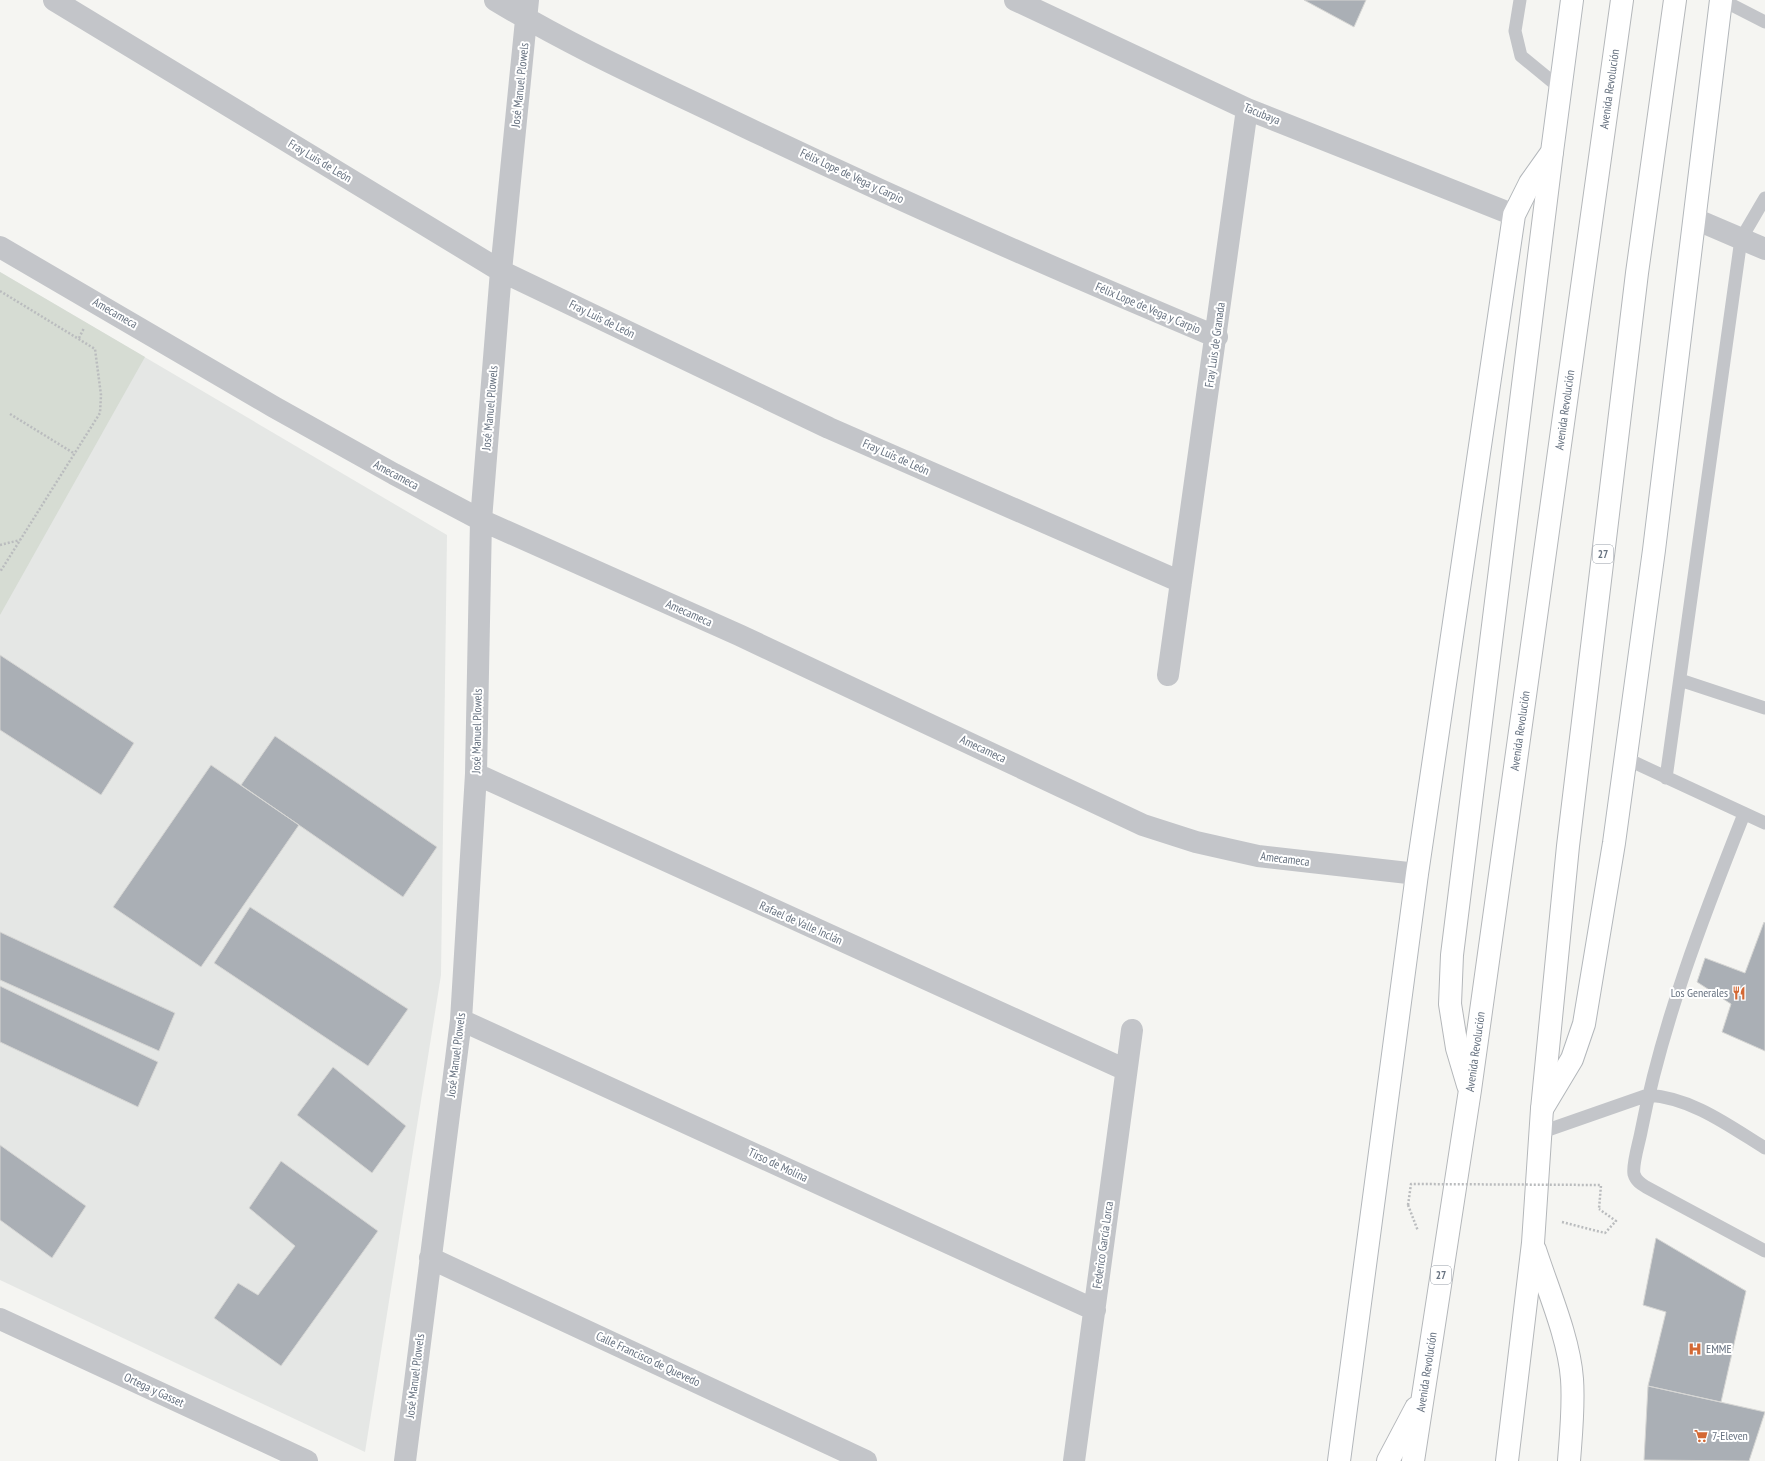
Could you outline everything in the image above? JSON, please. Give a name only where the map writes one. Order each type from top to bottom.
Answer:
[{"type":"main road","points":[[1470,1090],[1457,1048],[1450,1004],[1452,955],[1572,0]]},
{"type":"main road","name":"Avenida Revolución","points":[[1414,1461],[1470,1090],[1622,0]]},
{"type":"main road","name":"27","points":[[1507,1461],[1533,1243],[1542,1132],[1542,1109],[1568,846],[1637,273],[1675,0]]},
{"type":"main road","points":[[1542,1109],[1572,1059],[1584,1024],[1627,760],[1722,0]]},
{"type":"main road","points":[[1339,1461],[1417,874],[1514,215],[1530,183],[1552,152]]},
{"type":"main road","points":[[1533,1243],[1567,1348],[1572,1378],[1573,1404],[1569,1461]]},
{"type":"main road","points":[[1388,1461],[1423,1397]]},
{"type":"street","name":"Fray Luis de León","points":[[54,0],[501,271],[829,428],[1181,582]]},
{"type":"street","name":"Félix Lope de Vega y Carpio","points":[[495,0],[527,10],[610,62],[797,151],[1060,271],[1217,337]]},
{"type":"street","name":"Tacubaya","points":[[1015,0],[1247,109],[1514,215]]},
{"type":"street","name":"José Manuel Plowels","points":[[405,1461],[461,1020],[476,774],[481,520],[501,271],[527,10]]},
{"type":"street","name":"Fray Luis de Granada","points":[[1168,675],[1217,337],[1247,109]]},
{"type":"street","points":[[1695,219],[1765,249]]},
{"type":"street","name":"Amecameca","points":[[0,247],[274,407],[394,474],[481,520],[739,635],[1143,824],[1196,842],[1258,856],[1417,874]]},
{"type":"street","name":"Rafael de Valle Inclán","points":[[476,774],[1126,1070]]},
{"type":"street","name":"Tirso de Molina","points":[[461,1020],[1095,1310]]},
{"type":"street","name":"Federico García Lorca","points":[[1074,1461],[1132,1030]]},
{"type":"street","name":"Calle Francisco de Quevedo","points":[[430,1258],[866,1461]]},
{"type":"street","name":"Ortega y Gasset","points":[[0,1319],[307,1461]]},
{"type":"lane","points":[[1520,0],[1514,31],[1521,56],[1560,88]]},
{"type":"lane","points":[[1722,0],[1765,22]]},
{"type":"lane","points":[[1666,778],[1741,239],[1765,198]]},
{"type":"lane","points":[[1680,680],[1765,708]]},
{"type":"lane","points":[[1627,760],[1765,823]]},
{"type":"lane","points":[[1744,814],[1715,886],[1678,989],[1648,1095],[1634,1169],[1638,1182],[1765,1251]]},
{"type":"lane","points":[[1542,1132],[1648,1095],[1663,1096],[1685,1102],[1765,1148]]},
{"type":"path","points":[[0,291],[95,349],[101,395],[100,413],[0,572]]},
{"type":"path","points":[[10,414],[75,454]]},
{"type":"path","points":[[0,545],[20,540]]},
{"type":"path","points":[[1408,1205],[1411,1184],[1602,1185],[1599,1209],[1616,1221],[1605,1233],[1535,1216]]},
{"type":"shaded area","points":[[0,272],[447,535],[441,975],[365,1452],[0,1280]]},
{"type":"shaded area","points":[[0,272],[145,357],[0,615]]},
{"type":"building","points":[[1304,0],[1366,0],[1354,27]]},
{"type":"building","points":[[0,655],[134,743],[101,795],[0,730]]},
{"type":"building","points":[[275,736],[437,847],[403,897],[241,785]]},
{"type":"building","points":[[211,765],[299,825],[201,967],[113,907]]},
{"type":"building","points":[[250,907],[408,1009],[368,1066],[214,963]]},
{"type":"building","name":"Los Generales","points":[[1764,922],[1765,1051],[1722,1032],[1731,1004],[1697,982],[1705,958],[1745,973]]},
{"type":"building","points":[[0,932],[175,1013],[159,1051],[0,980]]},
{"type":"building","points":[[0,986],[158,1062],[138,1107],[0,1042]]},
{"type":"building","points":[[333,1067],[406,1126],[372,1173],[297,1115]]},
{"type":"building","points":[[0,1145],[86,1206],[52,1258],[0,1220]]},
{"type":"building","points":[[281,1161],[378,1231],[281,1366],[214,1318],[238,1283],[258,1295],[295,1246],[249,1208]]},
{"type":"building","name":"EMME","points":[[1656,1238],[1746,1291],[1721,1402],[1648,1386],[1666,1312],[1643,1305]]},
{"type":"building","name":"7-Eleven","points":[[1648,1386],[1765,1412],[1749,1461],[1644,1460]]},
{"type":"place","name":"Los Generales","points":[[1739,993]]},
{"type":"place","name":"EMME","points":[[1695,1349]]},
{"type":"place","name":"7-Eleven","points":[[1701,1436]]}]
